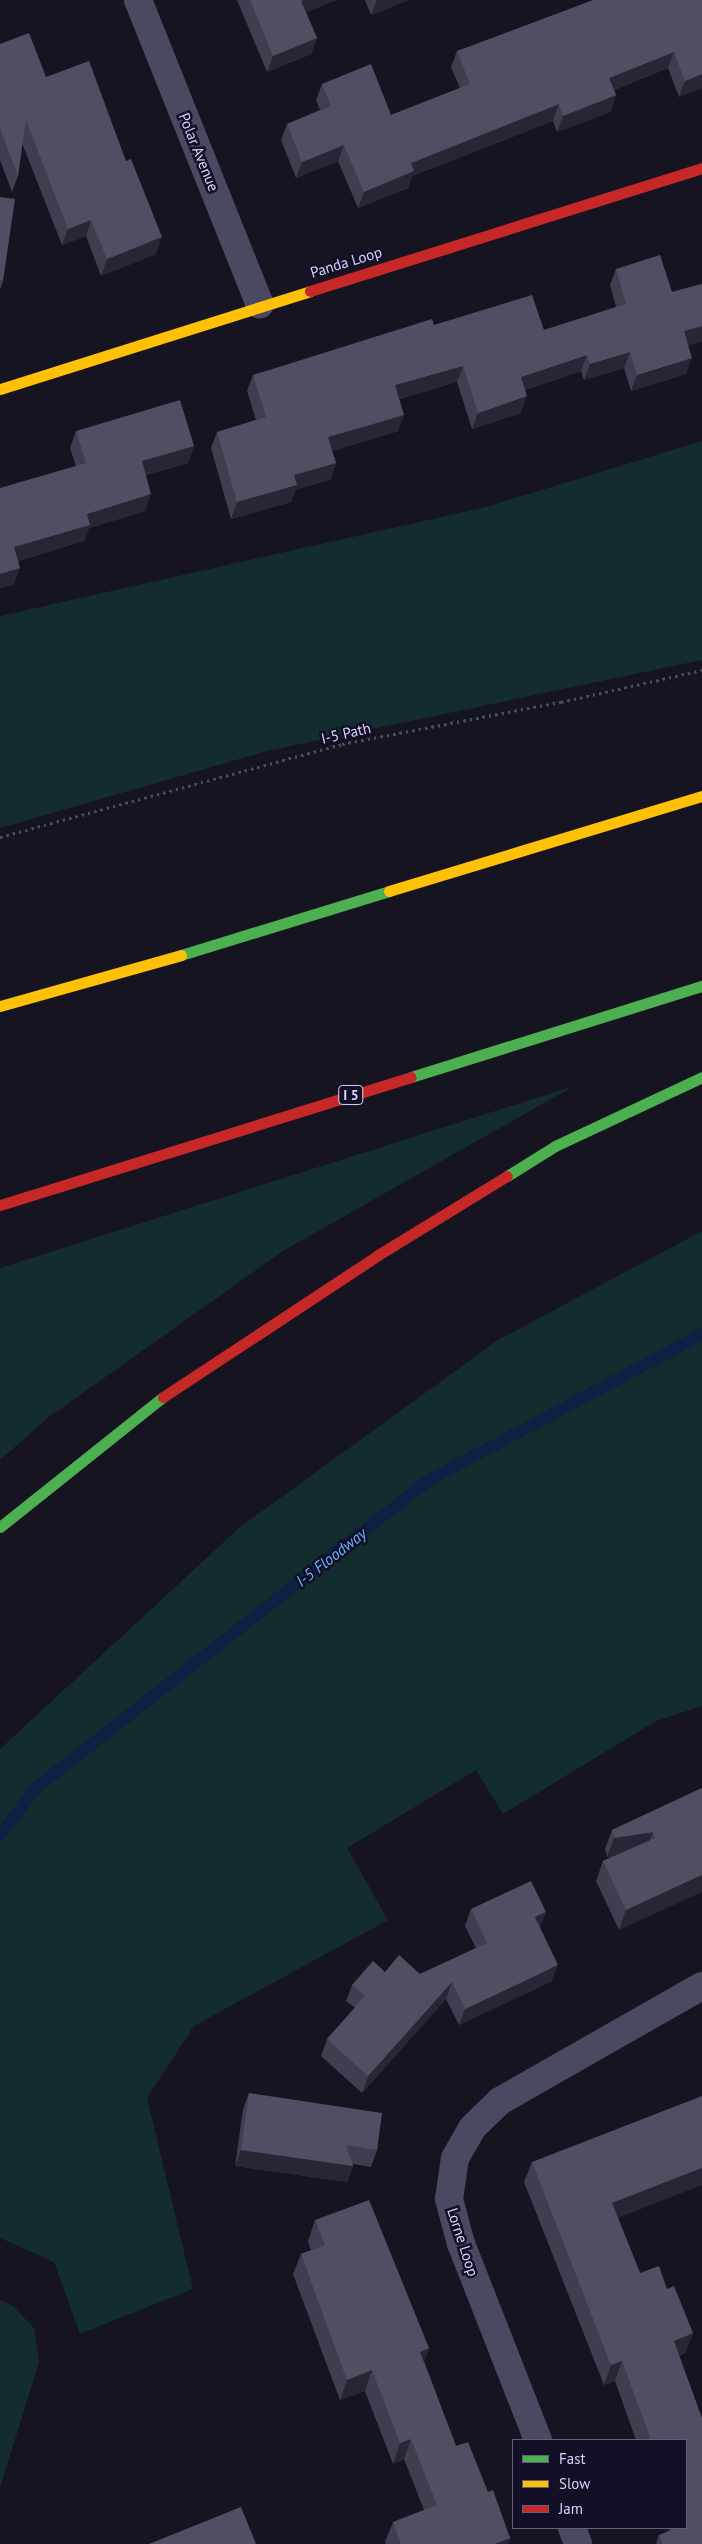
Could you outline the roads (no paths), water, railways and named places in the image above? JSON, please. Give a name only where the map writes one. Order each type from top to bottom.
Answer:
[{"type":"main road","name":"Panda Loop","points":[[0,389],[260,305],[702,168]]},
{"type":"main road","points":[[0,1006],[174,957],[702,796]]},
{"type":"main road","points":[[48,979],[174,957]]},
{"type":"main road","name":"I 5","points":[[0,1205],[702,986]]},
{"type":"main road","points":[[0,1527],[177,1384],[378,1254],[555,1146],[702,1077]]},
{"type":"street","name":"Polar Avenue","points":[[138,0],[260,305]]},
{"type":"street","name":"Lorne Loop","points":[[538,2439],[461,2244],[449,2199],[456,2158],[472,2128],[500,2101],[702,1986]]},
{"type":"street","points":[[572,2529],[578,2544]]},
{"type":"waterway","name":"I-5 Floodway","points":[[0,1835],[36,1788],[429,1480],[702,1334]]}]
